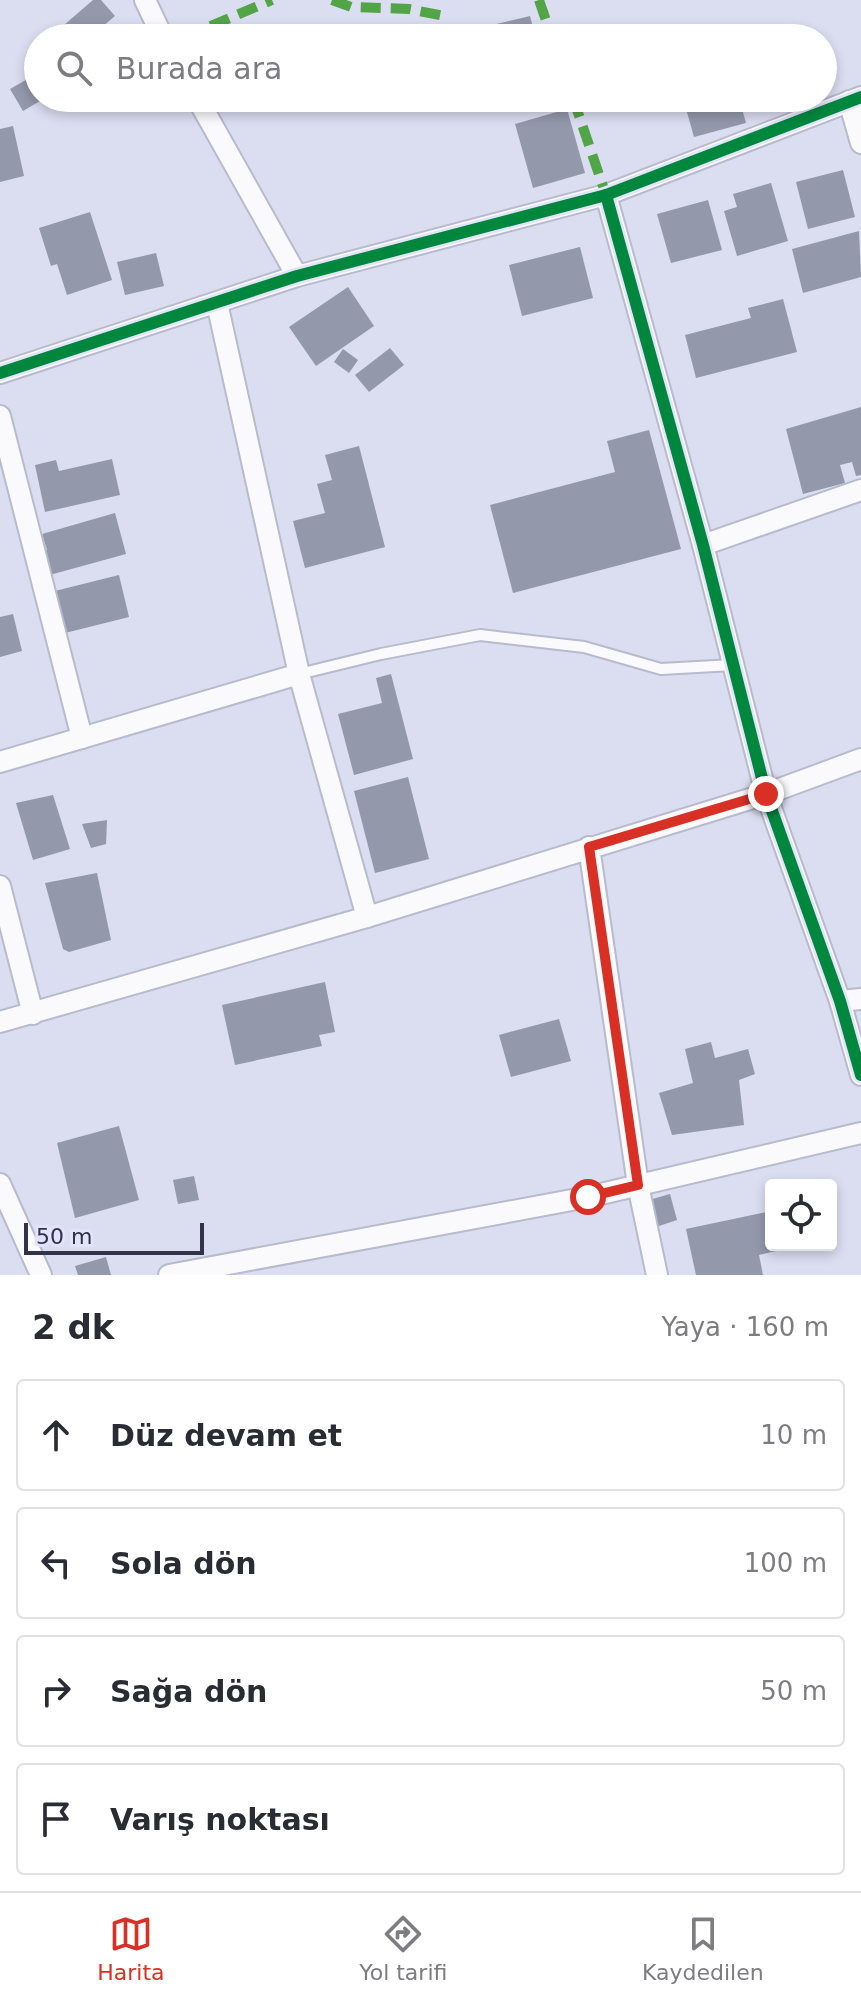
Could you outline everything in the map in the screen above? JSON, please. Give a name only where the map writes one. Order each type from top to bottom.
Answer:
[{"type":"street","points":[[145,0],[156,24]]},
{"type":"street","points":[[855,99],[861,143]]},
{"type":"street","points":[[205,112],[297,276]]},
{"type":"street","points":[[0,373],[297,276],[606,195],[821,112]]},
{"type":"street","points":[[606,195],[703,545],[766,794],[840,1001],[861,1075]]},
{"type":"street","points":[[217,303],[299,674],[367,917]]},
{"type":"street","points":[[0,416],[82,738]]},
{"type":"street","points":[[703,545],[861,490]]},
{"type":"street","points":[[0,762],[299,674]]},
{"type":"street","points":[[0,1022],[367,917],[766,794],[861,759]]},
{"type":"street","points":[[589,847],[638,1185],[657,1275]]},
{"type":"street","points":[[0,886],[33,1014]]},
{"type":"street","points":[[840,1001],[861,999]]},
{"type":"street","points":[[169,1275],[588,1197],[861,1133]]},
{"type":"street","points":[[0,1184],[41,1275]]},
{"type":"lane","points":[[299,674],[480,635],[584,647],[661,669],[733,665]]},
{"type":"building","points":[[93,0],[101,0],[115,16],[106,24],[65,24]]},
{"type":"building","points":[[530,16],[532,24],[497,24]]},
{"type":"building","points":[[24,81],[24,110],[23,111],[10,89]]},
{"type":"building","points":[[557,112],[568,112],[585,173],[533,188],[515,124]]},
{"type":"building","points":[[687,112],[743,112],[746,123],[694,137]]},
{"type":"building","points":[[13,126],[24,176],[0,182],[0,129]]},
{"type":"building","points":[[843,170],[855,217],[808,229],[796,182]]},
{"type":"building","points":[[771,183],[788,241],[737,256],[724,211],[737,207],[733,194]]},
{"type":"building","points":[[708,200],[722,250],[671,263],[657,214]]},
{"type":"building","points":[[90,212],[112,280],[67,295],[57,264],[51,266],[39,228]]},
{"type":"building","points":[[859,231],[861,277],[803,293],[792,249]]},
{"type":"building","points":[[580,247],[593,298],[522,316],[509,265]]},
{"type":"building","points":[[156,253],[164,286],[125,295],[117,262]]},
{"type":"building","points":[[348,287],[374,326],[316,366],[289,327]]},
{"type":"building","points":[[783,299],[797,352],[696,378],[685,335],[751,318],[748,308]]},
{"type":"building","points":[[390,348],[404,365],[369,392],[355,375]]},
{"type":"building","points":[[343,349],[358,360],[349,373],[334,362]]},
{"type":"building","points":[[861,407],[861,475],[856,476],[852,462],[840,465],[845,483],[803,494],[786,429]]},
{"type":"building","points":[[649,430],[681,549],[513,593],[490,505],[615,472],[607,441]]},
{"type":"building","points":[[359,446],[385,547],[305,568],[293,521],[325,513],[317,484],[332,480],[325,455]]},
{"type":"building","points":[[112,459],[120,495],[45,512],[35,465],[56,460],[59,471]]},
{"type":"building","points":[[115,513],[126,554],[46,576],[39,551],[47,550],[42,534]]},
{"type":"building","points":[[119,575],[129,617],[61,634],[51,592]]},
{"type":"building","points":[[13,614],[22,651],[0,657],[0,617]]},
{"type":"building","points":[[391,674],[413,759],[354,775],[338,714],[382,703],[376,678]]},
{"type":"building","points":[[408,777],[429,859],[375,873],[354,791]]},
{"type":"building","points":[[53,795],[70,849],[33,860],[16,803]]},
{"type":"building","points":[[107,820],[106,844],[91,848],[82,824]]},
{"type":"building","points":[[97,873],[111,940],[69,952],[63,949],[45,883]]},
{"type":"building","points":[[325,982],[335,1032],[319,1035],[322,1046],[235,1065],[222,1005]]},
{"type":"building","points":[[559,1019],[571,1061],[511,1077],[499,1035]]},
{"type":"building","points":[[711,1042],[715,1058],[748,1049],[755,1074],[739,1080],[744,1125],[672,1135],[659,1093],[693,1083],[685,1049]]},
{"type":"building","points":[[119,1126],[139,1200],[75,1218],[57,1143]]},
{"type":"building","points":[[194,1176],[199,1200],[178,1204],[173,1180]]},
{"type":"building","points":[[670,1194],[677,1220],[656,1227],[649,1200]]},
{"type":"building","points":[[765,1212],[765,1251],[776,1251],[759,1255],[763,1275],[696,1275],[686,1229]]},
{"type":"building","points":[[106,1257],[111,1275],[78,1275],[75,1266]]},
{"type":"marked path","points":[[216,24],[272,0]]},
{"type":"marked path","points":[[332,0],[351,7],[409,9],[449,17]]},
{"type":"marked path","points":[[539,0],[547,24]]},
{"type":"marked path","points":[[578,112],[606,195]]},
{"type":"cycle path","points":[[837,106],[861,97]]},
{"type":"cycle path","points":[[0,373],[297,276],[606,195],[822,112]]},
{"type":"cycle path","points":[[606,195],[703,545],[766,794],[840,1001],[861,1075]]},
{"type":"route","points":[[588,1197],[638,1185],[589,847],[766,794]]}]
